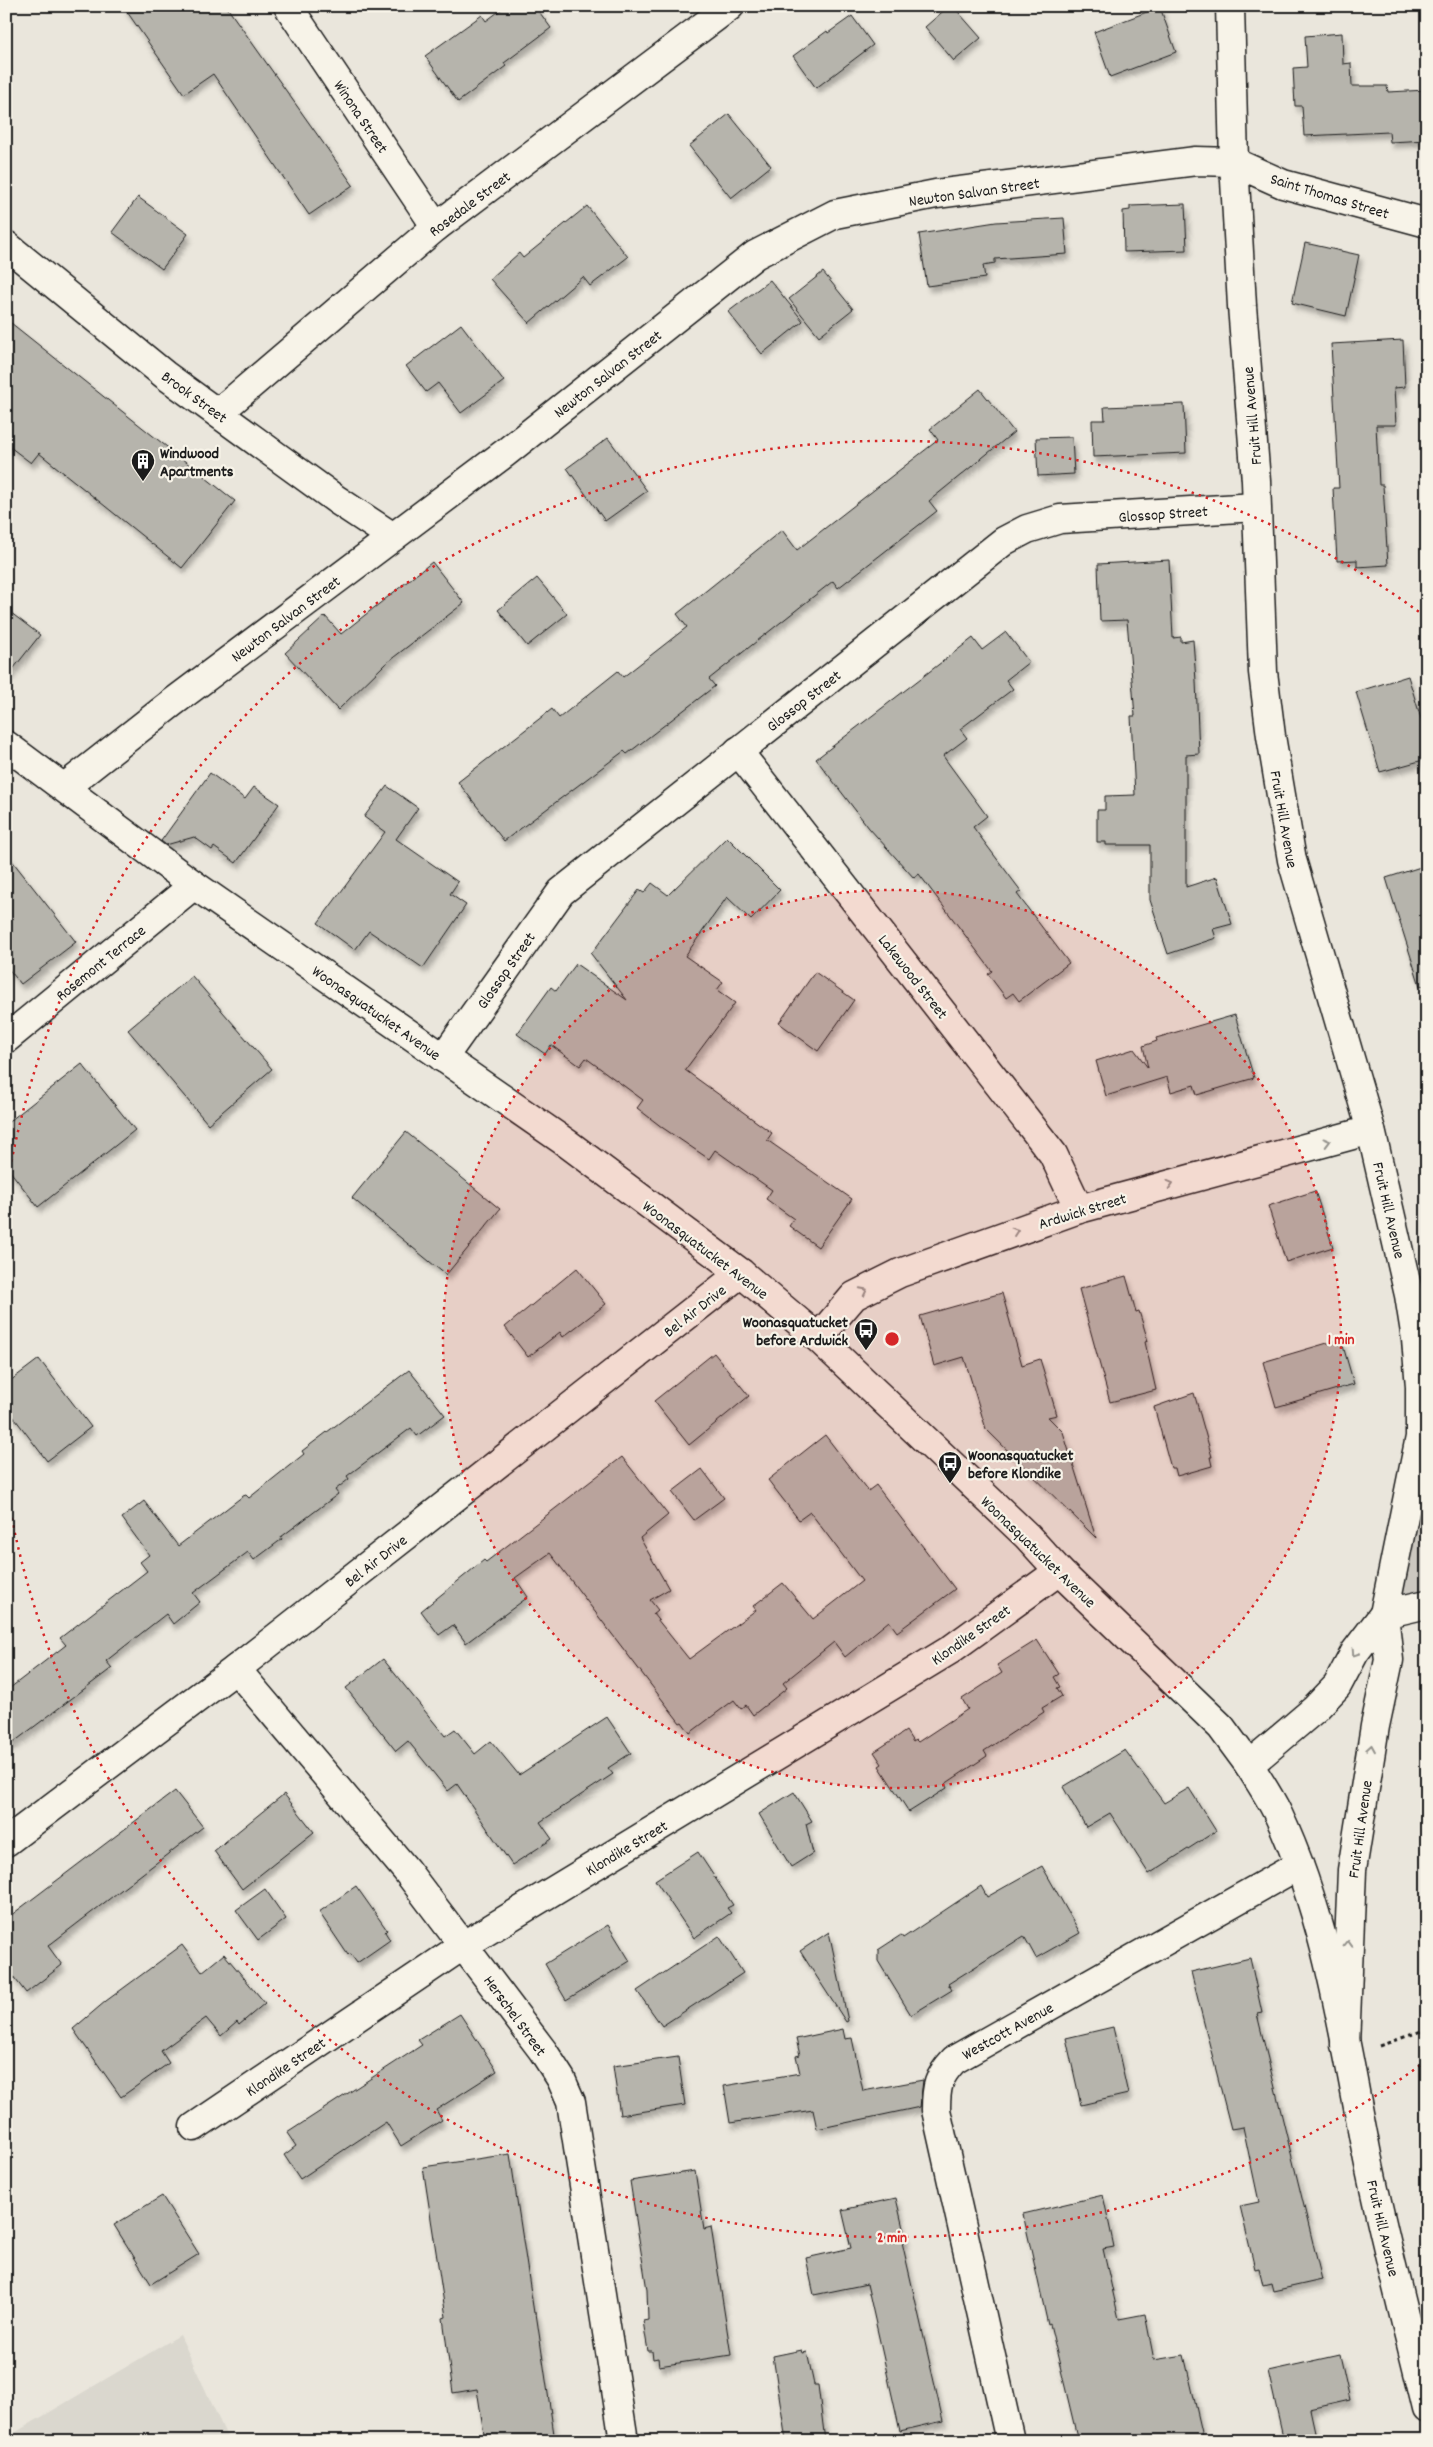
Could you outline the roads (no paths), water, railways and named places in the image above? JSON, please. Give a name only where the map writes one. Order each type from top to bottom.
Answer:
[{"type":"street","name":"Winona Street","points":[[288,6],[436,227]]},
{"type":"street","name":"Rosedale Street","points":[[218,413],[436,227],[730,6]]},
{"type":"street","name":"Fruit Hill Avenue","points":[[1230,6],[1234,162],[1242,306],[1256,482],[1263,672],[1271,736],[1292,860],[1371,1130],[1409,1295],[1416,1340],[1420,1388],[1420,1437],[1384,1614],[1388,1660],[1375,1726],[1352,1870],[1346,2051]]},
{"type":"street","name":"Newton Salvan Street","points":[[65,787],[172,703],[504,453],[755,255],[835,214],[936,194],[1188,161],[1234,162]]},
{"type":"street","name":"Saint Thomas Street","points":[[1234,162],[1283,184],[1427,223]]},
{"type":"street","name":"Brook Street","points":[[6,245],[165,375],[337,500],[393,537]]},
{"type":"street","name":"Glossop Street","points":[[443,1058],[561,892],[1004,541],[1020,533],[1060,520],[1256,507]]},
{"type":"street","name":"Woonasquatucket Avenue","points":[[6,745],[65,787],[194,885],[568,1144],[741,1274],[818,1338],[1027,1536],[1059,1571],[1215,1721],[1249,1765],[1278,1812],[1299,1865]]},
{"type":"street","name":"Lakewood Street","points":[[738,751],[1053,1154],[1079,1209]]},
{"type":"street","name":"Rosemont Terrace","points":[[6,1039],[194,885]]},
{"type":"street","name":"Ardwick Street","points":[[818,1338],[854,1296],[892,1277],[1079,1209],[1371,1130]]},
{"type":"street","name":"Bel Air Drive","points":[[6,1842],[236,1668],[741,1274]]},
{"type":"street","name":"Klondike Street","points":[[194,2127],[464,1945],[950,1650],[1059,1571]]},
{"type":"street","points":[[1384,1614],[1427,1604]]},
{"type":"street","name":"Fruit Hill Avenue","points":[[1249,1765],[1315,1709],[1337,1686],[1354,1652],[1384,1614]]},
{"type":"street","name":"Herschel Street","points":[[236,1668],[406,1870],[543,2051],[561,2078],[571,2102],[624,2441]]},
{"type":"street","name":"Fruit Hill Avenue","points":[[1299,1865],[1317,1920],[1334,1989],[1374,2186],[1427,2410]]},
{"type":"street","name":"Westcott Avenue","points":[[1010,2441],[936,2110],[936,2088],[944,2072],[954,2060],[1299,1865]]},
{"type":"place","name":"Windwood Apartments","points":[[143,482]]},
{"type":"place","name":"Woonasquatucket before Ardwick","points":[[866,1351]]},
{"type":"place","name":"Woonasquatucket before Klondike","points":[[950,1484]]}]
